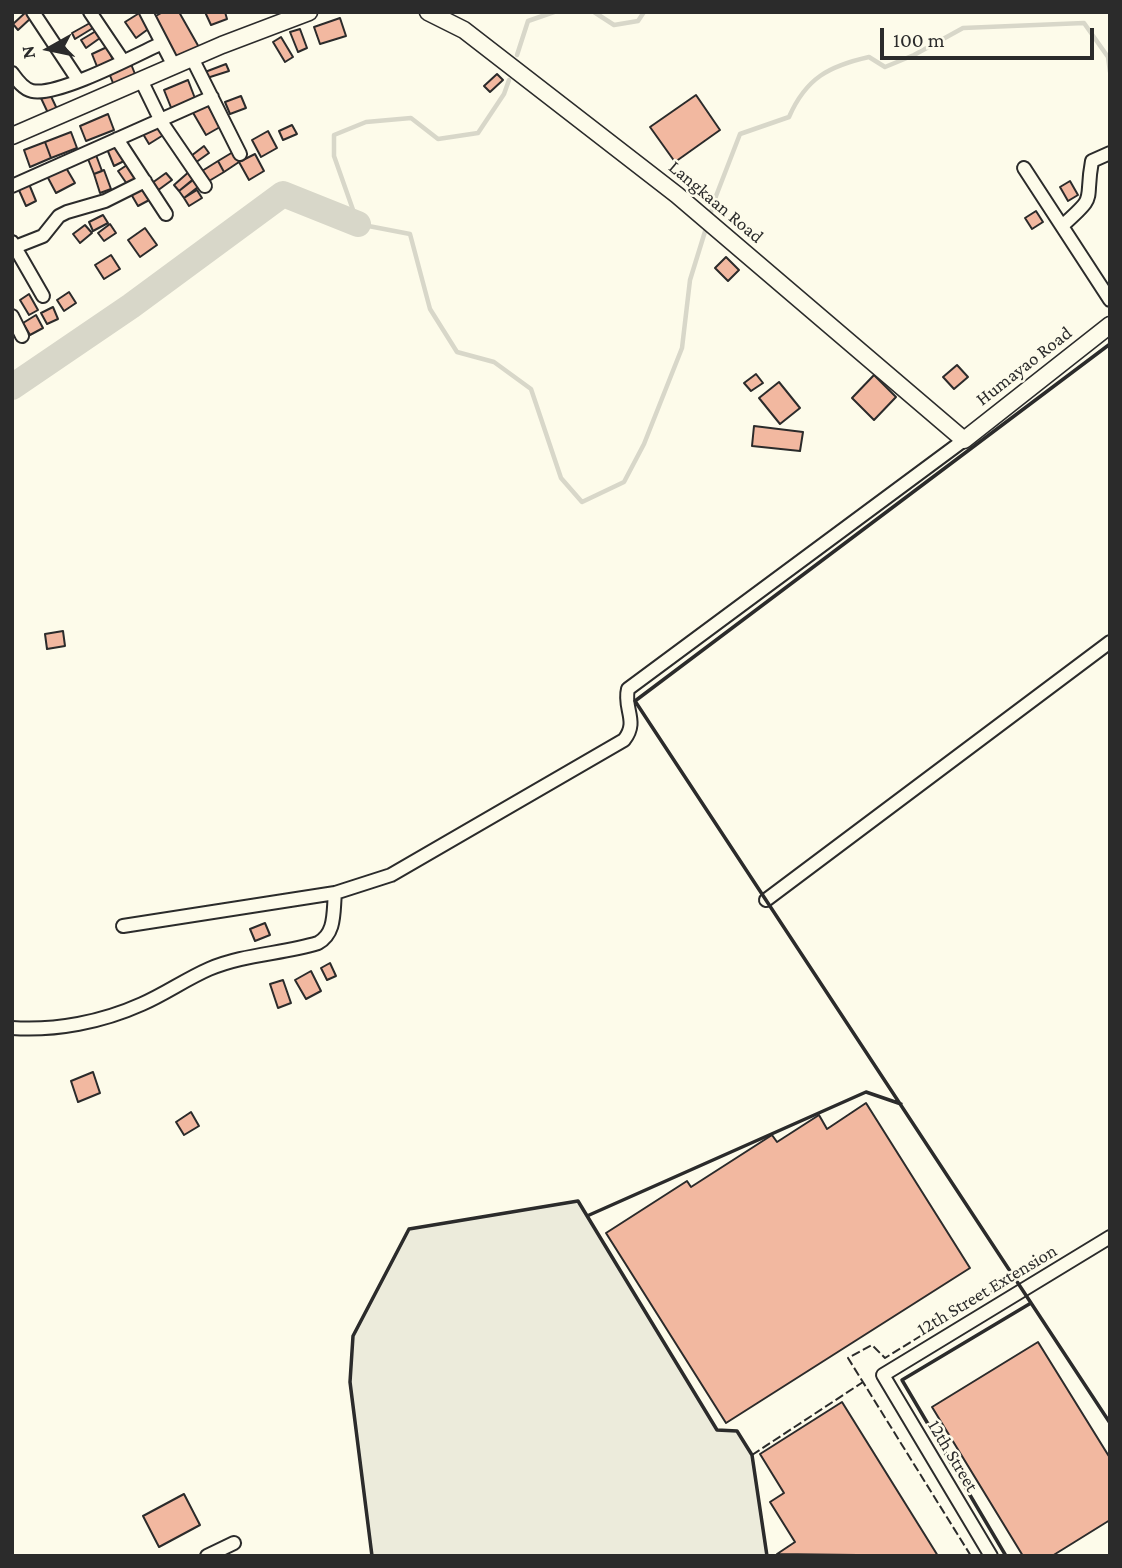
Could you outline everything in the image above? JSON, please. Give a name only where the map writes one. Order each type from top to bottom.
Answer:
[{"type":"street","points":[[33,12],[78,80]]},
{"type":"street","points":[[90,12],[123,61]]},
{"type":"street","points":[[146,12],[174,66]]},
{"type":"street","points":[[12,136],[192,58],[309,12]]},
{"type":"street","name":"Langkaan Road","points":[[428,12],[464,30],[677,195],[964,440]]},
{"type":"street","points":[[12,73],[22,86],[33,91],[54,90],[162,43]]},
{"type":"street","points":[[192,58],[240,154]]},
{"type":"street","points":[[141,80],[160,120],[205,186]]},
{"type":"street","points":[[12,186],[212,97]]},
{"type":"street","points":[[117,139],[166,214]]},
{"type":"street","points":[[1062,226],[1087,204],[1091,194],[1093,161],[1110,153]]},
{"type":"street","points":[[1024,168],[1110,300]]},
{"type":"street","points":[[43,296],[13,245],[43,236],[60,216],[105,201],[145,181]]},
{"type":"street","points":[[12,316],[22,336]]},
{"type":"street","name":"Humayao Road","points":[[964,440],[1110,325]]},
{"type":"street","points":[[122,926],[335,893],[391,875],[624,740],[631,731],[632,718],[626,697],[628,689],[964,440]]},
{"type":"street","points":[[766,900],[1110,642]]},
{"type":"street","points":[[12,1028],[54,1028],[104,1018],[142,1004],[209,969],[245,957],[318,943],[328,937],[332,928],[335,893]]},
{"type":"street","name":"12th Street Extension","points":[[883,1375],[1110,1237]]},
{"type":"street","name":"12th Street","points":[[883,1375],[991,1556]]},
{"type":"street","points":[[207,1556],[234,1543]]},
{"type":"shaded area","points":[[578,1201],[717,1430],[737,1431],[752,1455],[767,1556],[372,1556],[350,1382],[353,1336],[409,1229]]},
{"type":"building","points":[[26,12],[31,18],[18,30],[13,24]]},
{"type":"building","points":[[141,12],[151,27],[136,38],[125,22]]},
{"type":"building","points":[[163,12],[179,12],[200,49],[179,61],[154,17]]},
{"type":"building","points":[[205,12],[225,12],[227,19],[211,25]]},
{"type":"building","points":[[340,18],[346,36],[320,44],[314,27]]},
{"type":"building","points":[[90,23],[93,28],[75,39],[72,33]]},
{"type":"building","points":[[300,29],[307,48],[298,52],[290,32]]},
{"type":"building","points":[[96,31],[100,38],[86,48],[81,40]]},
{"type":"building","points":[[281,37],[293,57],[285,62],[273,42]]},
{"type":"building","points":[[107,47],[114,62],[98,69],[92,54]]},
{"type":"building","points":[[129,59],[137,79],[115,88],[107,68]]},
{"type":"building","points":[[226,64],[229,71],[207,78],[205,72]]},
{"type":"building","points":[[497,74],[503,80],[490,92],[484,86]]},
{"type":"building","points":[[188,80],[196,101],[172,110],[164,90]]},
{"type":"building","points":[[49,92],[57,109],[48,113],[40,96]]},
{"type":"building","points":[[696,95],[720,130],[675,162],[650,127]]},
{"type":"building","points":[[241,96],[246,108],[230,114],[225,102]]},
{"type":"building","points":[[206,102],[220,127],[206,135],[192,111]]},
{"type":"building","points":[[108,114],[114,130],[86,141],[80,126]]},
{"type":"building","points":[[159,124],[165,134],[149,144],[143,134]]},
{"type":"building","points":[[292,125],[297,134],[283,140],[279,131]]},
{"type":"building","points":[[268,131],[277,148],[261,157],[252,140]]},
{"type":"building","points":[[71,132],[77,148],[51,158],[45,142]]},
{"type":"building","points":[[45,142],[51,158],[30,167],[24,150]]},
{"type":"building","points":[[116,145],[124,161],[114,166],[107,149]]},
{"type":"building","points":[[204,146],[209,153],[195,163],[191,156]]},
{"type":"building","points":[[233,152],[239,162],[224,172],[218,161]]},
{"type":"building","points":[[255,154],[264,171],[249,180],[239,162]]},
{"type":"building","points":[[96,155],[102,171],[94,174],[88,159]]},
{"type":"building","points":[[218,161],[224,172],[209,181],[202,171]]},
{"type":"building","points":[[127,165],[136,178],[127,184],[118,171]]},
{"type":"building","points":[[65,166],[75,183],[56,193],[47,176]]},
{"type":"building","points":[[104,170],[111,189],[100,193],[94,174]]},
{"type":"building","points":[[191,170],[197,176],[179,191],[174,185]]},
{"type":"building","points":[[166,173],[172,180],[157,191],[152,183]]},
{"type":"building","points":[[193,180],[198,187],[184,198],[179,191]]},
{"type":"building","points":[[1070,181],[1078,195],[1068,201],[1060,187]]},
{"type":"building","points":[[29,184],[36,201],[26,206],[18,188]]},
{"type":"building","points":[[146,186],[153,198],[138,206],[131,194]]},
{"type":"building","points":[[197,190],[202,198],[189,206],[184,198]]},
{"type":"building","points":[[1036,211],[1043,222],[1032,229],[1025,218]]},
{"type":"building","points":[[103,215],[108,223],[93,231],[89,222]]},
{"type":"building","points":[[110,224],[116,233],[104,241],[98,233]]},
{"type":"building","points":[[85,225],[92,233],[80,243],[73,234]]},
{"type":"building","points":[[145,228],[157,245],[140,257],[128,240]]},
{"type":"building","points":[[111,255],[120,269],[104,279],[95,265]]},
{"type":"building","points":[[726,257],[739,270],[728,281],[715,268]]},
{"type":"building","points":[[69,292],[76,303],[64,311],[57,300]]},
{"type":"building","points":[[29,294],[38,310],[29,315],[20,300]]},
{"type":"building","points":[[53,307],[58,319],[47,324],[41,313]]},
{"type":"building","points":[[36,315],[43,328],[30,335],[23,323]]},
{"type":"building","points":[[957,365],[968,377],[954,389],[943,377]]},
{"type":"building","points":[[756,374],[763,383],[751,391],[744,383]]},
{"type":"building","points":[[874,375],[896,397],[874,420],[852,398]]},
{"type":"building","points":[[779,382],[800,408],[780,424],[759,398]]},
{"type":"building","points":[[754,426],[803,432],[800,451],[752,446]]},
{"type":"building","points":[[63,631],[65,646],[47,649],[45,634]]},
{"type":"building","points":[[265,923],[270,935],[255,941],[250,929]]},
{"type":"building","points":[[330,963],[336,976],[327,980],[321,968]]},
{"type":"building","points":[[311,971],[321,991],[306,999],[295,980]]},
{"type":"building","points":[[283,980],[291,1003],[278,1008],[270,984]]},
{"type":"building","points":[[93,1072],[100,1093],[78,1102],[71,1081]]},
{"type":"building","points":[[866,1103],[970,1268],[726,1423],[606,1233],[687,1181],[691,1187],[772,1135],[777,1142],[819,1115],[827,1129]]},
{"type":"building","points":[[191,1112],[199,1126],[184,1135],[176,1122]]},
{"type":"building","points":[[1038,1342],[1110,1458],[1110,1520],[1052,1556],[1023,1556],[932,1407]]},
{"type":"building","points":[[842,1402],[938,1556],[777,1554],[795,1542],[770,1502],[784,1493],[760,1454]]},
{"type":"building","points":[[184,1494],[200,1525],[159,1547],[143,1516]]},
{"type":"waterway","points":[[517,55],[528,21],[554,12]]},
{"type":"waterway","points":[[594,12],[614,25],[638,21],[644,12]]},
{"type":"waterway","points":[[509,80],[504,94],[478,133],[438,139],[411,118],[366,122],[334,135],[334,156],[358,224],[410,234],[430,309],[457,352],[494,362],[531,389],[561,478],[582,502],[624,482],[644,444],[682,348],[690,280],[716,196],[740,134],[789,117],[811,83],[831,70],[869,57],[885,67],[914,55],[963,28],[1084,23],[1108,57],[1110,72]]},
{"type":"waterway","points":[[12,387],[131,306],[283,194],[358,224]]},
{"type":"fence","points":[[971,1556],[848,1358],[872,1345],[885,1358],[1014,1278]]},
{"type":"fence","points":[[752,1455],[863,1382]]},
{"type":"wall","points":[[1110,344],[635,701],[1110,1423]]},
{"type":"wall","points":[[587,1216],[866,1092],[901,1104]]},
{"type":"wall","points":[[372,1556],[350,1382],[353,1336],[409,1229],[578,1201],[717,1430],[737,1431],[752,1455],[767,1556]]},
{"type":"wall","points":[[1006,1556],[902,1380],[1031,1303]]}]
